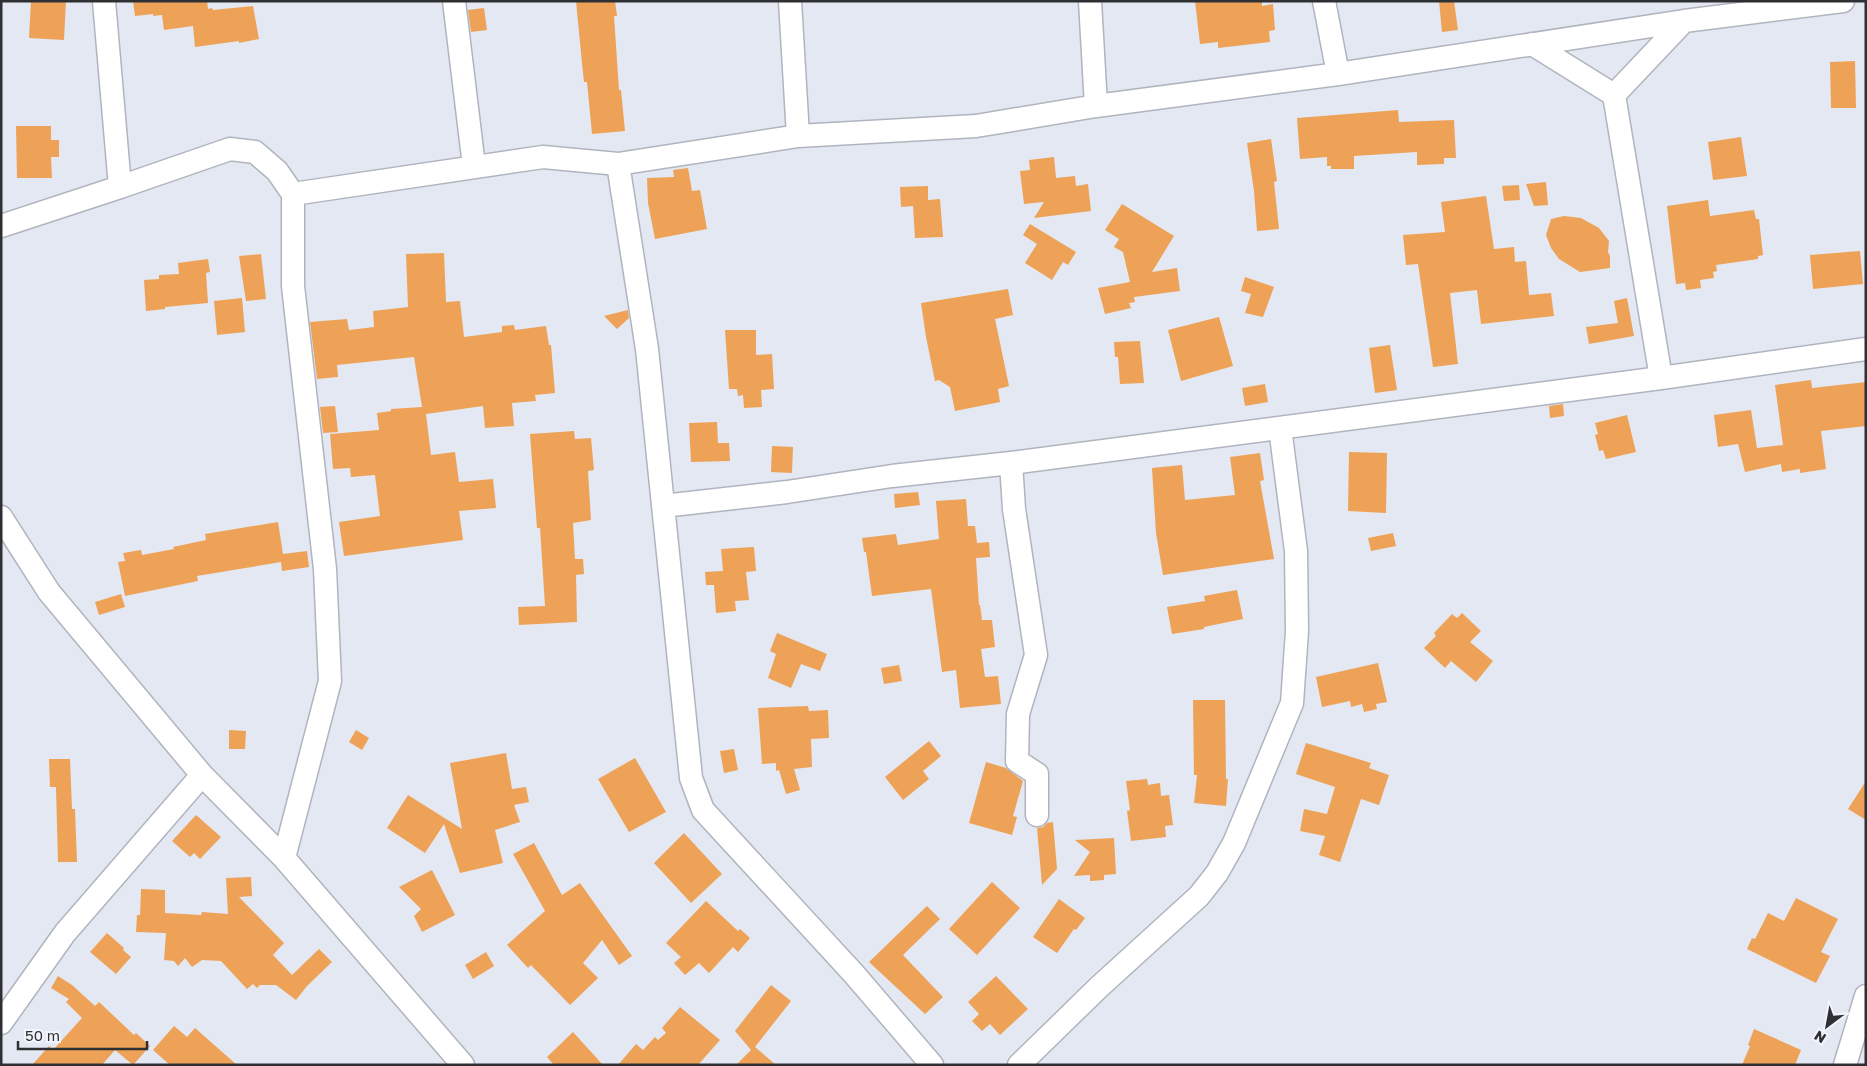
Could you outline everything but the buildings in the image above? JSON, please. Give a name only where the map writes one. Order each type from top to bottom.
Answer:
[{"type":"street","points":[[104,1],[120,187]]},
{"type":"street","points":[[454,1],[474,166]]},
{"type":"street","points":[[790,1],[798,136]]},
{"type":"street","points":[[1090,1],[1096,106]]},
{"type":"street","points":[[1324,1],[1338,74]]},
{"type":"street","points":[[293,194],[543,156],[618,164],[798,136],[976,126],[1096,106],[1338,74],[1684,21],[1843,1]]},
{"type":"street","points":[[1614,95],[1684,21]]},
{"type":"street","points":[[1532,44],[1614,95],[1661,378]]},
{"type":"street","points":[[1,226],[230,149],[255,152],[276,171],[293,194],[293,286],[325,569],[330,681],[284,858]]},
{"type":"street","points":[[618,164],[647,349],[691,778],[703,810],[854,974],[932,1065]]},
{"type":"street","points":[[664,506],[787,492],[892,476],[1012,464],[1866,349]]},
{"type":"street","points":[[1019,1065],[1099,987],[1199,896],[1217,873],[1234,842],[1292,703],[1297,631],[1296,551],[1280,428]]},
{"type":"street","points":[[1012,464],[1014,510],[1036,655],[1018,714],[1018,761],[1037,774],[1038,815]]},
{"type":"street","points":[[1,517],[49,592],[202,775],[284,858],[463,1065]]},
{"type":"street","points":[[1,1023],[64,933],[202,775]]},
{"type":"street","points":[[1845,1065],[1866,996]]}]
